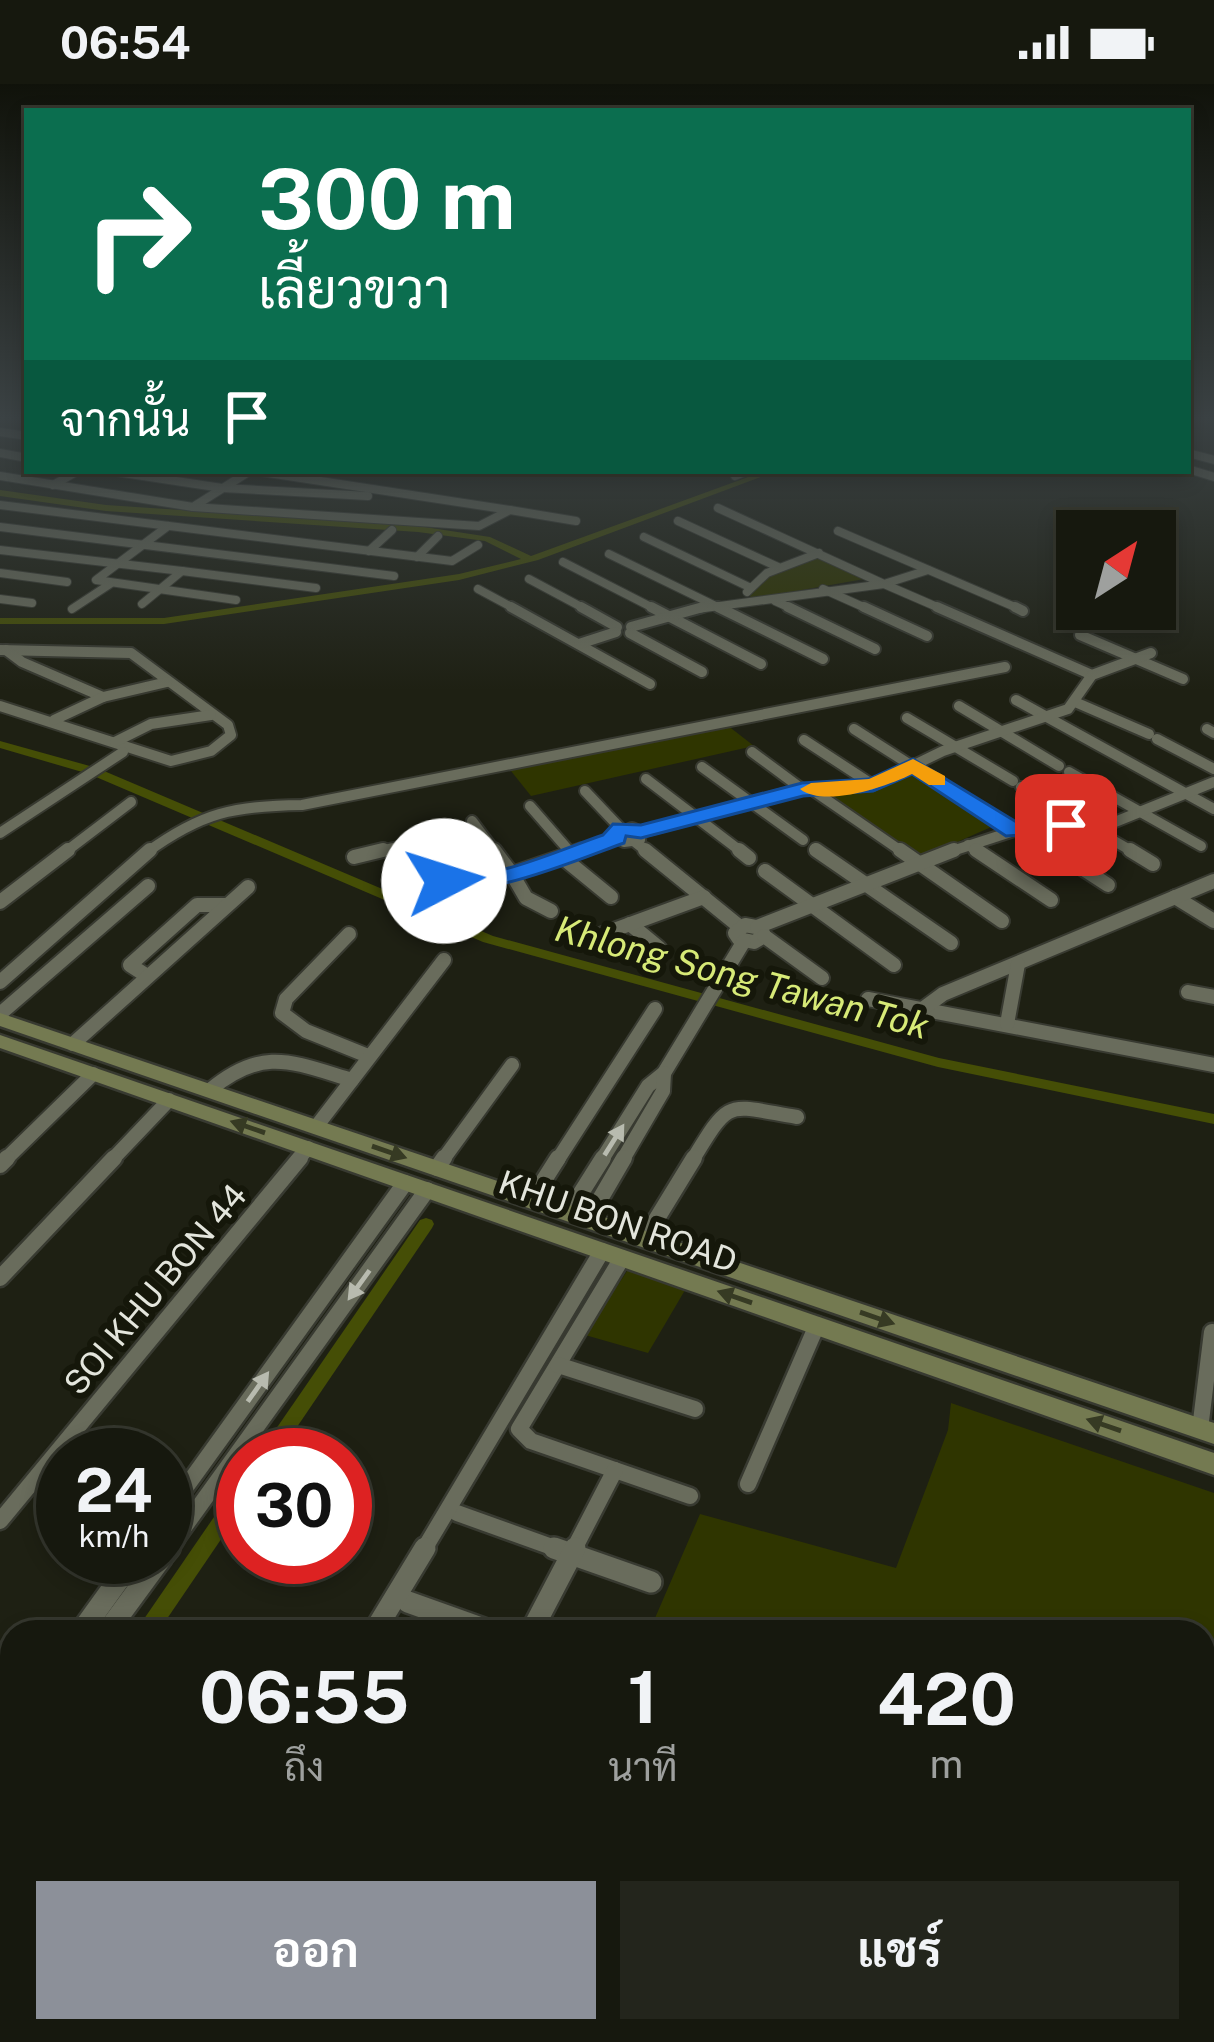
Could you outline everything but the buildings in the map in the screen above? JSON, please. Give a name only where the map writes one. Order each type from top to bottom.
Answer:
[{"type":"main road","name":"KHU BON ROAD","points":[[0,1016],[210,1090],[312,1137],[612,1254],[1214,1464]]},
{"type":"main road","name":"KHU BON ROAD","points":[[0,1041],[170,1100],[312,1137],[423,1180],[532,1199],[1207,1431]]},
{"type":"street","points":[[27,508],[457,561],[478,545]]},
{"type":"street","points":[[214,508],[479,526],[509,510]]},
{"type":"street","points":[[498,508],[576,521]]},
{"type":"street","points":[[719,508],[1092,675]]},
{"type":"street","points":[[184,528],[195,519]]},
{"type":"street","points":[[678,521],[778,567]]},
{"type":"street","points":[[142,604],[242,522]]},
{"type":"street","points":[[217,597],[292,524]]},
{"type":"street","points":[[168,526],[96,579],[236,600]]},
{"type":"street","points":[[0,527],[394,576]]},
{"type":"street","points":[[368,551],[392,530]]},
{"type":"street","points":[[838,531],[1023,611]]},
{"type":"street","points":[[321,545],[332,535]]},
{"type":"street","points":[[417,557],[438,536]]},
{"type":"street","points":[[644,537],[749,587]]},
{"type":"street","points":[[296,586],[338,548]]},
{"type":"street","points":[[0,550],[316,588]]},
{"type":"street","points":[[749,587],[778,567],[819,553]]},
{"type":"street","points":[[609,554],[823,659]]},
{"type":"street","points":[[374,574],[394,555]]},
{"type":"street","points":[[563,562],[761,664]]},
{"type":"street","points":[[630,630],[665,615],[884,584],[928,570]]},
{"type":"street","points":[[0,574],[68,582]]},
{"type":"street","points":[[529,579],[702,672]]},
{"type":"street","points":[[72,609],[110,584]]},
{"type":"street","points":[[748,603],[749,587]]},
{"type":"street","points":[[478,589],[650,683]]},
{"type":"street","points":[[823,589],[927,636]]},
{"type":"street","points":[[0,598],[32,603]]},
{"type":"street","points":[[775,601],[875,650]]},
{"type":"street","points":[[579,644],[616,629]]},
{"type":"street","points":[[1080,635],[1183,679]]},
{"type":"street","points":[[0,706],[53,720],[157,760],[206,752],[231,735],[228,725],[139,657],[122,651],[3,650]]},
{"type":"street","points":[[3,650],[103,698]]},
{"type":"street","points":[[354,857],[408,845],[449,884],[512,874],[618,834],[638,837],[748,800],[807,789],[873,785],[957,746],[1047,716],[1075,702],[1092,675],[1151,653]]},
{"type":"street","points":[[0,982],[187,823],[215,812],[254,805],[302,805],[1005,667]]},
{"type":"street","points":[[53,720],[103,698],[167,682]]},
{"type":"street","points":[[1016,700],[1214,809]]},
{"type":"street","points":[[1075,702],[1214,769]]},
{"type":"street","points":[[959,706],[1201,846]]},
{"type":"street","points":[[0,833],[151,724],[211,715]]},
{"type":"street","points":[[908,718],[1153,864]]},
{"type":"street","points":[[854,729],[1108,885]]},
{"type":"street","points":[[804,740],[873,785]]},
{"type":"street","points":[[752,752],[1002,921]]},
{"type":"street","points":[[702,767],[803,840]]},
{"type":"street","points":[[646,779],[749,858]]},
{"type":"street","points":[[742,934],[760,931],[810,904],[968,845],[1054,821],[1068,828],[1091,827],[1214,782]]},
{"type":"street","points":[[586,791],[618,834]]},
{"type":"street","points":[[0,902],[131,802]]},
{"type":"street","points":[[530,806],[567,855],[611,897]]},
{"type":"street","points":[[472,820],[512,874],[514,884],[531,902],[551,911]]},
{"type":"street","points":[[638,837],[742,934]]},
{"type":"street","points":[[968,845],[1052,900]]},
{"type":"street","points":[[815,850],[951,944]]},
{"type":"street","points":[[765,871],[894,965]]},
{"type":"street","points":[[924,1009],[943,994],[1214,881]]},
{"type":"street","points":[[0,1016],[148,886]]},
{"type":"street","points":[[73,1044],[248,887]]},
{"type":"street","points":[[592,938],[704,897]]},
{"type":"street","points":[[1175,897],[1214,921]]},
{"type":"street","points":[[148,976],[130,969],[130,964],[197,905],[225,905]]},
{"type":"street","points":[[630,924],[659,948]]},
{"type":"street","points":[[760,931],[822,978]]},
{"type":"street","points":[[349,934],[286,999],[282,1013],[306,1031],[368,1056]]},
{"type":"street","points":[[579,1215],[663,1091],[664,1073],[717,987],[742,934]]},
{"type":"street","name":"SOI KHU BON 44","points":[[0,1521],[312,1137],[444,960]]},
{"type":"street","points":[[1007,1024],[1018,964]]},
{"type":"street","points":[[1188,992],[1214,997]]},
{"type":"street","points":[[868,999],[1214,1065]]},
{"type":"street","points":[[532,1199],[655,1009]]},
{"type":"street","points":[[210,1090],[238,1065],[257,1059],[352,1080]]},
{"type":"street","points":[[192,1481],[512,1065]]},
{"type":"street","points":[[0,1165],[94,1074]]},
{"type":"street","points":[[0,1277],[170,1100]]},
{"type":"street","points":[[644,1238],[722,1112],[736,1107],[797,1117]]},
{"type":"street","points":[[192,1514],[423,1180]]},
{"type":"street","points":[[612,1254],[520,1433],[531,1442],[690,1496]]},
{"type":"street","points":[[382,1620],[612,1254]]},
{"type":"street","points":[[748,1484],[817,1325]]},
{"type":"street","points":[[1207,1431],[1212,1332]]},
{"type":"street","points":[[558,1365],[695,1409]]},
{"type":"street","points":[[537,1620],[615,1470]]},
{"type":"street","points":[[458,1513],[651,1582]]},
{"type":"street","points":[[90,1620],[116,1584]]},
{"type":"street","points":[[116,1620],[143,1584]]},
{"type":"street","points":[[408,1602],[458,1620]]},
{"type":"green space","points":[[821,555],[870,578],[750,599],[751,588],[780,568]]},
{"type":"green space","points":[[727,725],[754,746],[531,796],[507,766]]},
{"type":"green space","points":[[917,767],[1005,821],[923,857],[818,793],[879,787]]},
{"type":"green space","points":[[631,1265],[688,1285],[648,1353],[585,1335]]},
{"type":"green space","points":[[951,1403],[1214,1493],[1214,1620],[654,1620],[700,1514],[896,1568],[948,1430]]},
{"type":"waterway","points":[[112,508],[418,529],[487,539],[529,559]]},
{"type":"waterway","points":[[0,621],[164,621],[459,577],[535,558],[671,508]]},
{"type":"waterway","name":"Khlong Song Tawan Tok","points":[[0,744],[93,771],[488,939],[938,1062],[1214,1119]]},
{"type":"waterway","points":[[286,1428],[426,1224]]},
{"type":"waterway","points":[[154,1620],[216,1530]]},
{"type":"slow traffic","points":[[811,789],[873,785],[913,766],[937,780]]},
{"type":"route","points":[[444,881],[456,884],[512,874],[616,838],[617,830],[641,832],[802,789],[873,785],[913,766],[1014,831],[1044,827],[1051,821],[1066,825]]}]
